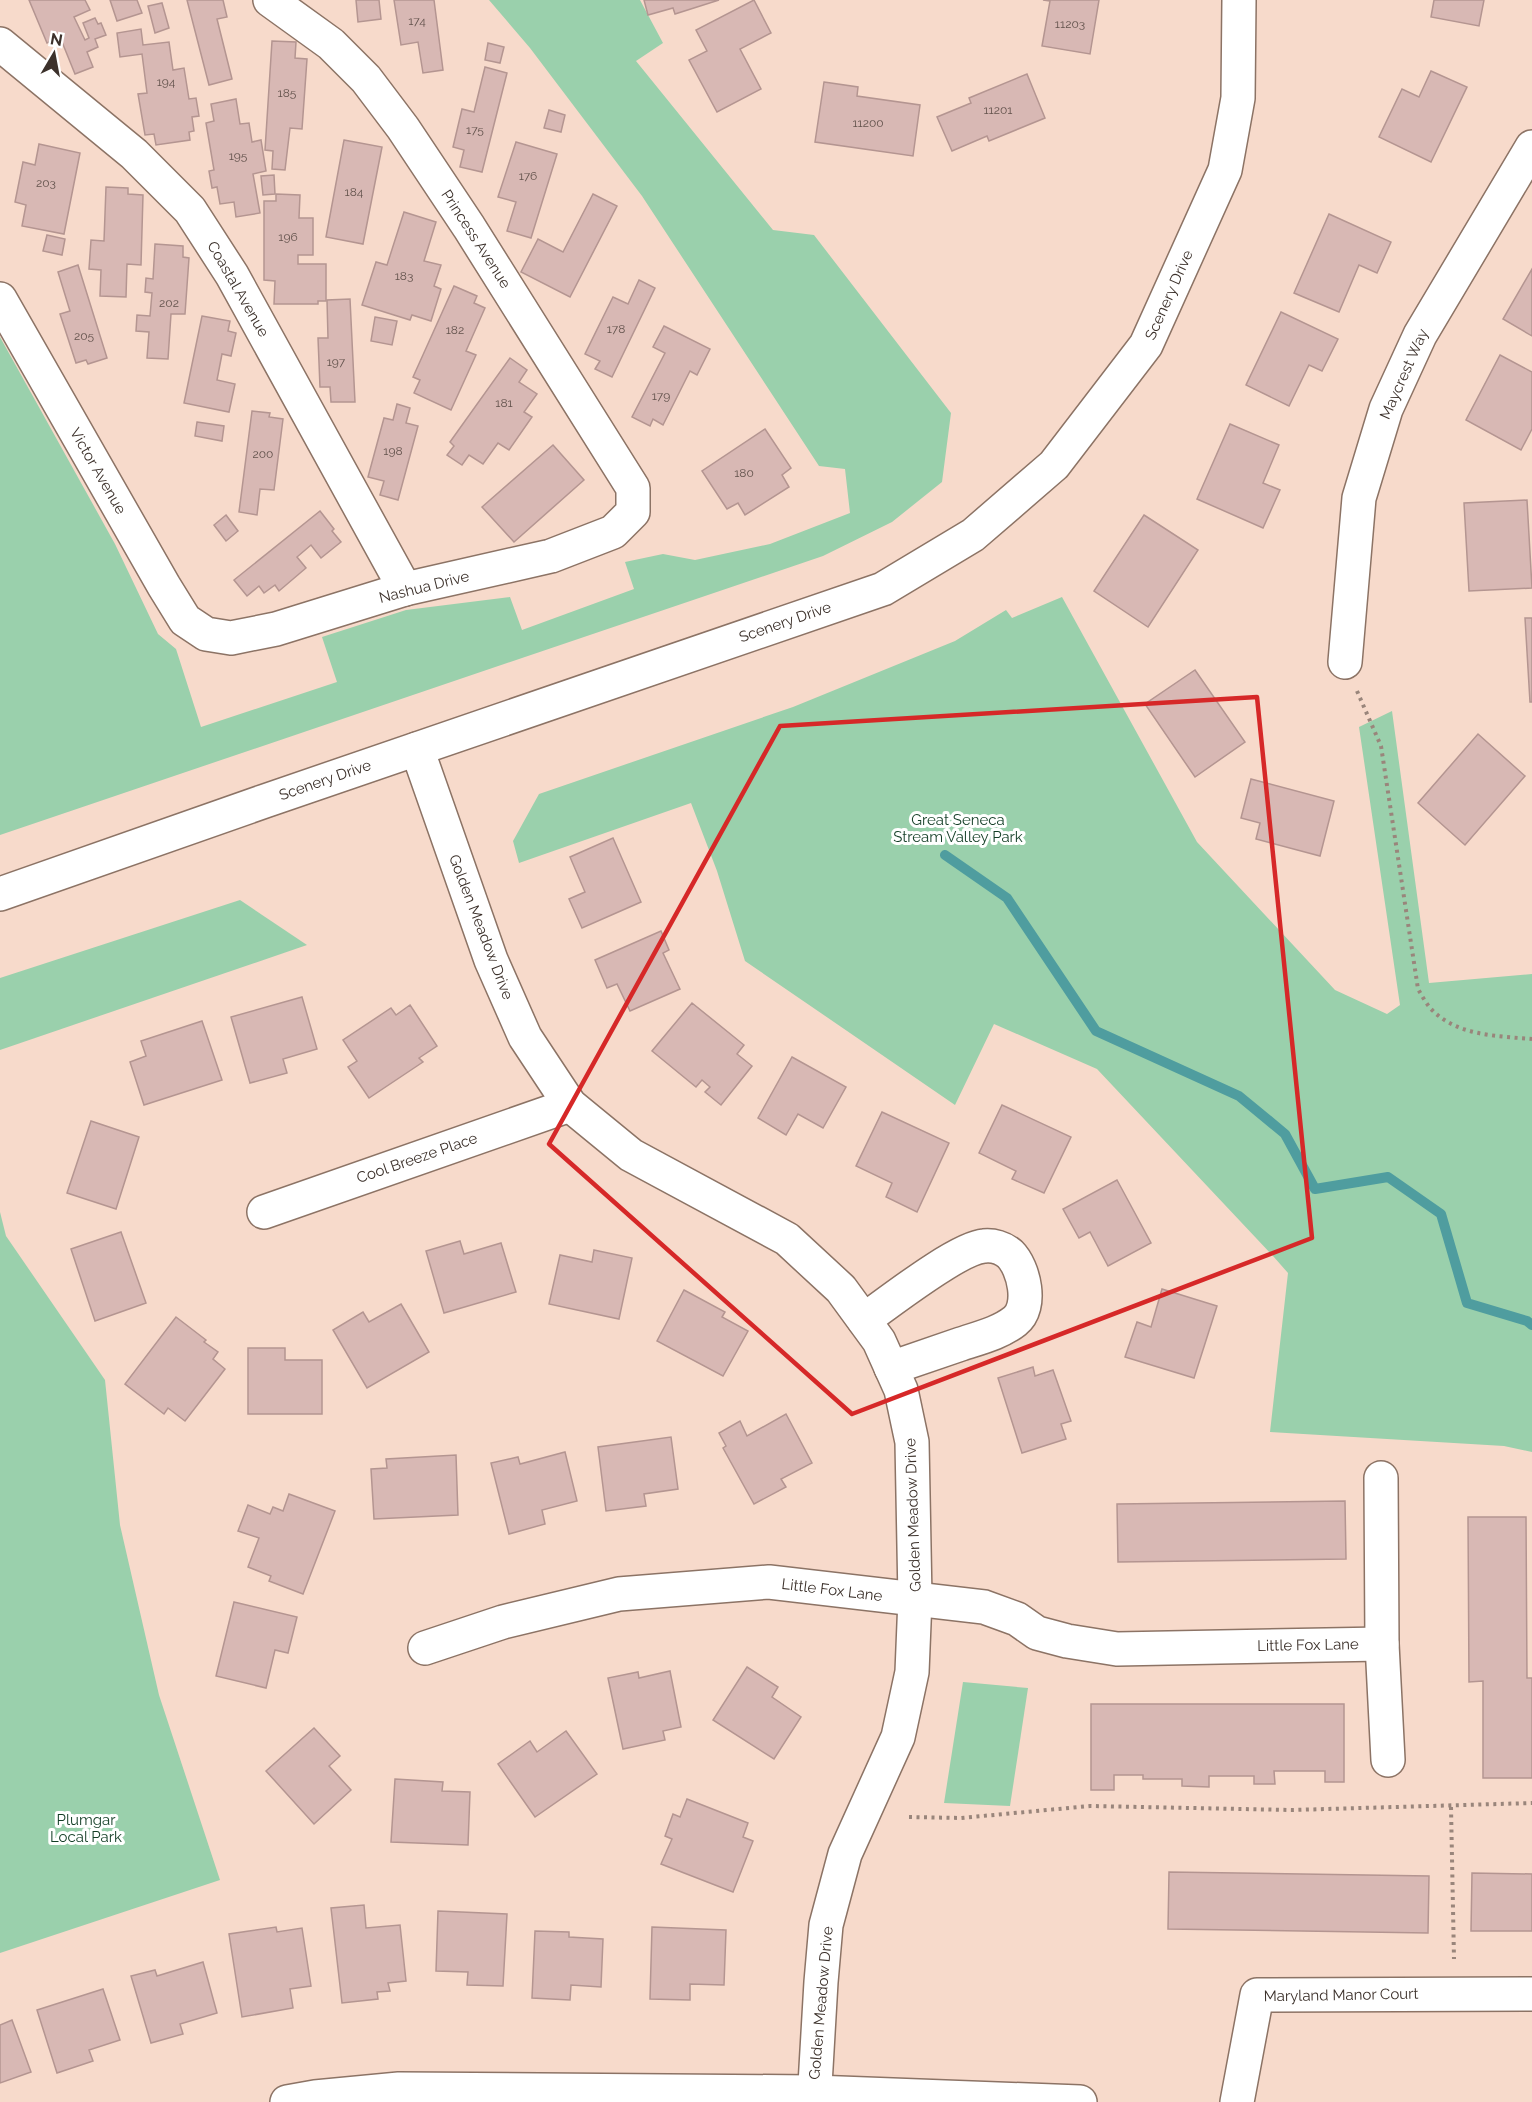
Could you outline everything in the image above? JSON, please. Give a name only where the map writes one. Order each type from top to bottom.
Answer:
[{"type":"street","name":"Princess Avenue","points":[[270,0],[331,45],[366,79],[403,128],[469,227],[633,488],[633,512]]},
{"type":"street","name":"Scenery Drive","points":[[0,894],[883,589],[973,535],[1054,465],[1146,345],[1225,170],[1238,98],[1239,0]]},
{"type":"street","name":"Coastal Avenue","points":[[0,44],[134,154],[190,210],[232,275],[405,590]]},
{"type":"street","name":"Maycrest Way","points":[[1345,662],[1359,498],[1386,409],[1420,335],[1532,147]]},
{"type":"street","name":"Victor Avenue","points":[[0,299],[164,586],[185,620],[206,634]]},
{"type":"street","name":"Nashua Drive","points":[[206,634],[231,638],[276,630],[405,590],[551,556],[613,532],[633,512]]},
{"type":"street","name":"Golden Meadow Drive","points":[[417,749],[491,960],[525,1037],[570,1105],[631,1155],[787,1239],[841,1289],[879,1341],[901,1390],[912,1442],[915,1599],[912,1672],[898,1737],[845,1854],[826,1925],[814,2097]]},
{"type":"street","name":"Cool Breeze Place","points":[[264,1212],[570,1105]]},
{"type":"street","points":[[864,1320],[953,1258],[983,1245],[999,1247],[1010,1254],[1018,1266],[1024,1289],[1024,1309],[1017,1320],[996,1332],[891,1368]]},
{"type":"street","points":[[1381,1478],[1382,1644],[1388,1760]]},
{"type":"street","name":"Little Fox Lane","points":[[425,1648],[503,1622],[619,1594],[769,1582],[984,1607],[1017,1619],[1037,1633],[1067,1641],[1117,1648],[1382,1644]]},
{"type":"street","name":"Maryland Manor Court","points":[[1237,2102],[1257,1995],[1532,1994]]},
{"type":"street","points":[[287,2102],[399,2089],[1080,2102]]},
{"type":"path","points":[[1345,662],[1381,746],[1418,990],[1431,1009],[1448,1023],[1471,1032],[1532,1039]]},
{"type":"path","points":[[909,1816],[961,1818],[1089,1806],[1292,1810],[1532,1803]]},
{"type":"path","points":[[1451,1807],[1455,1994]]},
{"type":"highlighted area","points":[[1257,697],[1312,1238],[852,1414],[549,1144],[780,726]]},
{"type":"green space","points":[[489,0],[640,0],[663,43],[636,61],[773,230],[814,235],[951,413],[942,482],[892,522],[823,556],[0,835],[0,337],[115,544],[158,634],[176,649],[201,727],[337,682],[322,637],[406,610],[510,597],[522,630],[634,589],[625,562],[663,554],[695,560],[770,544],[850,513],[845,469],[819,466],[642,196],[530,48]]},
{"type":"green space","name":"Great Seneca Stream Valley Park","points":[[1062,597],[1197,842],[1335,990],[1387,1014],[1400,1005],[1359,727],[1392,711],[1429,983],[1532,974],[1532,1452],[1504,1446],[1270,1432],[1288,1273],[1273,1256],[1097,1069],[994,1024],[955,1105],[745,961],[717,871],[691,803],[519,863],[513,841],[539,794],[793,707],[955,641],[1006,610],[1012,618]]},
{"type":"green space","points":[[240,900],[307,945],[0,1050],[0,978]]},
{"type":"green space","name":"Plumgar Local Park","points":[[0,1212],[6,1236],[105,1380],[120,1525],[159,1695],[220,1880],[0,1953]]},
{"type":"green space","points":[[963,1682],[1028,1688],[1010,1806],[944,1803]]},
{"type":"building","points":[[29,0],[85,0],[90,10],[74,17],[85,40],[89,38],[83,23],[95,18],[98,24],[101,23],[106,35],[95,39],[98,47],[87,52],[93,67],[75,74],[60,37],[47,43]]},
{"type":"building","points":[[110,0],[137,0],[142,13],[117,21]]},
{"type":"building","points":[[187,0],[223,0],[227,17],[217,19],[232,79],[209,85]]},
{"type":"building","points":[[356,0],[379,0],[381,19],[358,22]]},
{"type":"building","points":[[394,0],[434,0],[443,70],[423,73],[418,42],[401,45]]},
{"type":"building","points":[[644,0],[719,0],[675,14],[673,8],[648,15]]},
{"type":"building","points":[[754,0],[771,33],[740,49],[761,89],[717,112],[689,60],[707,51],[696,30]]},
{"type":"building","points":[[1043,0],[1099,0],[1090,54],[1042,46],[1050,1]]},
{"type":"building","points":[[1434,0],[1484,0],[1479,26],[1431,17]]},
{"type":"building","points":[[162,3],[169,28],[155,33],[148,6]]},
{"type":"building","points":[[141,29],[143,45],[169,42],[173,70],[184,68],[189,99],[196,98],[199,116],[192,117],[194,131],[189,132],[190,140],[156,145],[154,134],[145,135],[138,94],[147,93],[142,54],[120,57],[117,33]]},
{"type":"building","points":[[272,41],[296,42],[295,58],[307,59],[302,129],[290,128],[285,170],[272,169],[273,151],[265,150]]},
{"type":"building","points":[[488,43],[504,47],[500,63],[485,60]]},
{"type":"building","points":[[485,67],[507,73],[482,172],[460,167],[464,150],[453,147],[462,109],[474,112]]},
{"type":"building","points":[[1431,71],[1467,87],[1431,162],[1379,137],[1402,89],[1419,97]]},
{"type":"building","points":[[1027,74],[1045,118],[989,141],[987,136],[952,151],[937,117],[971,103],[969,98]]},
{"type":"building","points":[[824,82],[858,87],[857,96],[920,105],[913,156],[815,142]]},
{"type":"building","points":[[236,99],[240,124],[249,123],[252,142],[261,140],[266,171],[253,174],[260,213],[236,217],[234,202],[220,204],[217,187],[212,188],[209,171],[214,170],[206,123],[214,121],[211,104]]},
{"type":"building","points":[[549,110],[565,115],[561,132],[544,128]]},
{"type":"building","points":[[344,140],[382,147],[363,244],[326,237]]},
{"type":"building","points":[[516,142],[557,154],[531,238],[507,231],[516,202],[498,197]]},
{"type":"building","points":[[39,144],[80,153],[64,234],[22,226],[26,205],[15,202],[23,162],[35,165]]},
{"type":"building","points":[[274,175],[275,194],[263,195],[261,176]]},
{"type":"building","points":[[106,187],[128,188],[128,194],[143,195],[141,265],[127,264],[126,297],[100,296],[101,270],[89,269],[91,240],[104,241]]},
{"type":"building","points":[[276,194],[300,195],[299,218],[313,218],[313,255],[298,255],[298,264],[326,264],[326,301],[318,301],[318,304],[274,304],[275,281],[264,280],[264,201],[276,201]]},
{"type":"building","points":[[593,194],[617,206],[570,297],[521,272],[538,239],[563,252]]},
{"type":"building","points":[[404,212],[436,222],[424,261],[441,265],[434,286],[441,289],[431,321],[412,315],[410,320],[362,305],[376,262],[387,265]]},
{"type":"building","points":[[1329,214],[1391,242],[1377,273],[1359,265],[1339,312],[1294,293]]},
{"type":"building","points":[[47,235],[65,239],[62,255],[43,251]]},
{"type":"building","points":[[155,244],[183,246],[183,257],[189,258],[185,314],[171,314],[168,359],[147,358],[149,332],[136,331],[137,315],[150,316],[152,293],[145,292],[146,278],[153,279]]},
{"type":"building","points":[[78,265],[107,358],[88,364],[86,360],[76,363],[60,314],[70,311],[58,272]]},
{"type":"building","points":[[1532,269],[1532,336],[1503,319]]},
{"type":"building","points":[[639,280],[655,288],[612,377],[595,369],[600,361],[585,354],[613,297],[628,304]]},
{"type":"building","points":[[454,286],[477,296],[474,303],[485,308],[466,351],[476,355],[451,410],[414,393],[420,380],[413,377]]},
{"type":"building","points":[[350,299],[355,402],[331,402],[330,387],[320,387],[318,338],[328,338],[327,300]]},
{"type":"building","points":[[1281,312],[1338,339],[1322,371],[1309,365],[1289,406],[1246,385]]},
{"type":"building","points":[[202,316],[230,321],[228,331],[236,333],[231,356],[222,354],[217,380],[235,384],[229,412],[184,403]]},
{"type":"building","points":[[375,317],[397,321],[392,345],[371,341]]},
{"type":"building","points":[[664,326],[710,349],[697,375],[690,371],[663,425],[653,419],[650,426],[632,417],[665,353],[653,347]]},
{"type":"building","points":[[1500,355],[1532,372],[1532,429],[1521,450],[1466,420]]},
{"type":"building","points":[[510,358],[527,370],[519,382],[537,394],[524,412],[532,417],[509,450],[498,443],[483,464],[469,455],[462,465],[447,455],[454,446],[450,442]]},
{"type":"building","points":[[397,404],[410,408],[406,423],[418,426],[398,500],[380,495],[384,481],[368,477],[384,418],[393,420]]},
{"type":"building","points":[[252,411],[270,413],[269,417],[283,419],[274,490],[260,489],[257,515],[239,512]]},
{"type":"building","points":[[197,422],[224,426],[222,441],[195,436]]},
{"type":"building","points":[[1230,424],[1279,445],[1263,483],[1280,490],[1263,528],[1197,499]]},
{"type":"building","points":[[765,429],[791,468],[782,475],[789,487],[745,515],[738,503],[727,509],[702,471]]},
{"type":"building","points":[[553,445],[584,480],[514,542],[482,507]]},
{"type":"building","points":[[1527,500],[1532,588],[1469,591],[1464,503]]},
{"type":"building","points":[[320,511],[341,542],[321,558],[311,545],[297,557],[306,568],[279,591],[275,585],[264,593],[259,586],[247,596],[234,580]]},
{"type":"building","points":[[226,515],[238,531],[226,541],[214,525]]},
{"type":"building","points":[[1144,515],[1198,550],[1148,627],[1094,591]]},
{"type":"building","points":[[1525,618],[1532,618],[1532,702],[1530,702]]},
{"type":"building","points":[[1195,670],[1245,742],[1195,777],[1145,704]]},
{"type":"building","points":[[1478,734],[1525,776],[1465,845],[1418,803]]},
{"type":"building","points":[[1251,779],[1334,801],[1320,856],[1256,839],[1260,823],[1241,818]]},
{"type":"building","points":[[613,838],[641,902],[582,928],[569,899],[585,892],[570,857]]},
{"type":"building","points":[[661,931],[669,950],[663,953],[680,989],[630,1011],[617,984],[607,988],[595,960]]},
{"type":"building","points":[[302,997],[317,1049],[283,1059],[287,1073],[250,1083],[231,1017]]},
{"type":"building","points":[[692,1003],[744,1045],[737,1054],[752,1066],[721,1105],[705,1092],[710,1087],[702,1080],[696,1087],[652,1051]]},
{"type":"building","points":[[410,1005],[437,1046],[419,1058],[423,1062],[369,1098],[348,1067],[357,1061],[343,1040],[391,1008],[396,1015]]},
{"type":"building","points":[[202,1021],[222,1080],[144,1105],[130,1062],[146,1056],[141,1041]]},
{"type":"building","points":[[792,1057],[846,1087],[823,1128],[798,1114],[786,1135],[758,1118]]},
{"type":"building","points":[[1002,1105],[1071,1137],[1044,1193],[1012,1179],[1016,1171],[979,1153]]},
{"type":"building","points":[[882,1112],[949,1143],[917,1212],[886,1197],[892,1183],[856,1166]]},
{"type":"building","points":[[91,1121],[139,1137],[116,1209],[67,1193]]},
{"type":"building","points":[[1117,1180],[1151,1243],[1108,1266],[1090,1232],[1079,1238],[1063,1209]]},
{"type":"building","points":[[121,1232],[146,1303],[95,1321],[71,1249]]},
{"type":"building","points":[[460,1241],[464,1254],[501,1243],[516,1292],[444,1313],[426,1251]]},
{"type":"building","points":[[594,1250],[632,1258],[619,1319],[549,1304],[560,1255],[592,1262]]},
{"type":"building","points":[[1162,1289],[1217,1306],[1194,1378],[1125,1357],[1137,1322],[1151,1327]]},
{"type":"building","points":[[684,1290],[725,1312],[722,1317],[748,1331],[723,1376],[657,1341]]},
{"type":"building","points":[[401,1304],[429,1352],[367,1388],[333,1330],[363,1312],[369,1322]]},
{"type":"building","points":[[176,1317],[218,1352],[213,1359],[225,1369],[185,1421],[168,1408],[164,1414],[125,1384]]},
{"type":"building","points":[[248,1348],[285,1348],[285,1360],[322,1360],[322,1414],[248,1414]]},
{"type":"building","points":[[1033,1367],[1035,1376],[1053,1370],[1071,1421],[1061,1424],[1066,1439],[1022,1453],[998,1378]]},
{"type":"building","points":[[786,1414],[812,1463],[781,1479],[786,1487],[754,1504],[723,1448],[726,1446],[719,1433],[740,1421],[747,1436]]},
{"type":"building","points":[[671,1437],[678,1489],[644,1494],[646,1506],[606,1511],[598,1447]]},
{"type":"building","points":[[565,1452],[577,1501],[542,1510],[545,1524],[509,1534],[491,1463],[518,1457],[520,1464]]},
{"type":"building","points":[[456,1455],[458,1515],[374,1519],[371,1469],[387,1468],[386,1459]]},
{"type":"building","points":[[289,1494],[335,1511],[303,1594],[269,1581],[271,1576],[248,1567],[259,1538],[238,1531],[248,1505],[270,1514],[273,1507],[283,1511]]},
{"type":"building","points":[[1345,1501],[1346,1559],[1118,1562],[1117,1504]]},
{"type":"building","points":[[1468,1517],[1526,1517],[1527,1678],[1532,1678],[1532,1778],[1483,1778],[1483,1681],[1469,1682]]},
{"type":"building","points":[[234,1602],[297,1617],[288,1653],[275,1650],[266,1688],[216,1676]]},
{"type":"building","points":[[747,1667],[778,1687],[772,1697],[801,1717],[774,1759],[713,1720]]},
{"type":"building","points":[[670,1671],[681,1727],[663,1731],[665,1740],[623,1749],[608,1678],[638,1672],[639,1678]]},
{"type":"building","points":[[1091,1704],[1344,1704],[1344,1782],[1325,1782],[1325,1771],[1274,1771],[1275,1784],[1254,1784],[1254,1776],[1209,1776],[1209,1787],[1182,1786],[1182,1779],[1143,1779],[1143,1775],[1114,1775],[1114,1790],[1091,1790]]},
{"type":"building","points":[[314,1728],[340,1756],[329,1766],[351,1790],[314,1824],[266,1771]]},
{"type":"building","points":[[566,1731],[597,1774],[535,1817],[498,1764],[530,1741],[537,1752]]},
{"type":"building","points":[[395,1779],[443,1782],[442,1791],[470,1792],[468,1845],[391,1842]]},
{"type":"building","points":[[687,1799],[748,1823],[743,1837],[753,1841],[733,1892],[661,1864],[672,1839],[665,1836],[673,1814],[680,1817]]},
{"type":"building","points":[[1169,1872],[1429,1876],[1428,1933],[1168,1929]]},
{"type":"building","points":[[1472,1873],[1532,1874],[1532,1931],[1471,1931]]},
{"type":"building","points":[[364,1905],[366,1928],[400,1925],[406,1981],[388,1983],[390,1991],[377,1992],[378,1999],[342,2003],[331,1908]]},
{"type":"building","points":[[438,1911],[507,1914],[503,1986],[467,1985],[468,1972],[436,1971]]},
{"type":"building","points":[[276,1927],[277,1932],[302,1928],[311,1986],[290,1989],[293,2008],[242,2017],[229,1934]]},
{"type":"building","points":[[652,1927],[726,1930],[724,1985],[690,1984],[690,2000],[650,1999]]},
{"type":"building","points":[[535,1931],[569,1932],[569,1937],[603,1939],[601,1987],[571,1985],[570,2000],[532,1998]]},
{"type":"building","points":[[203,1962],[217,2013],[180,2024],[183,2034],[151,2043],[131,1976],[155,1970],[157,1976]]},
{"type":"building","points":[[103,1989],[120,2040],[89,2050],[93,2061],[57,2073],[37,2010]]},
{"type":"building","points":[[12,2020],[31,2072],[0,2083],[0,2025]]},
{"type":"waterway","points":[[945,855],[1007,898],[1096,1031],[1239,1096],[1285,1134],[1315,1189],[1388,1177],[1441,1214],[1467,1303],[1527,1321],[1532,1325]]}]
